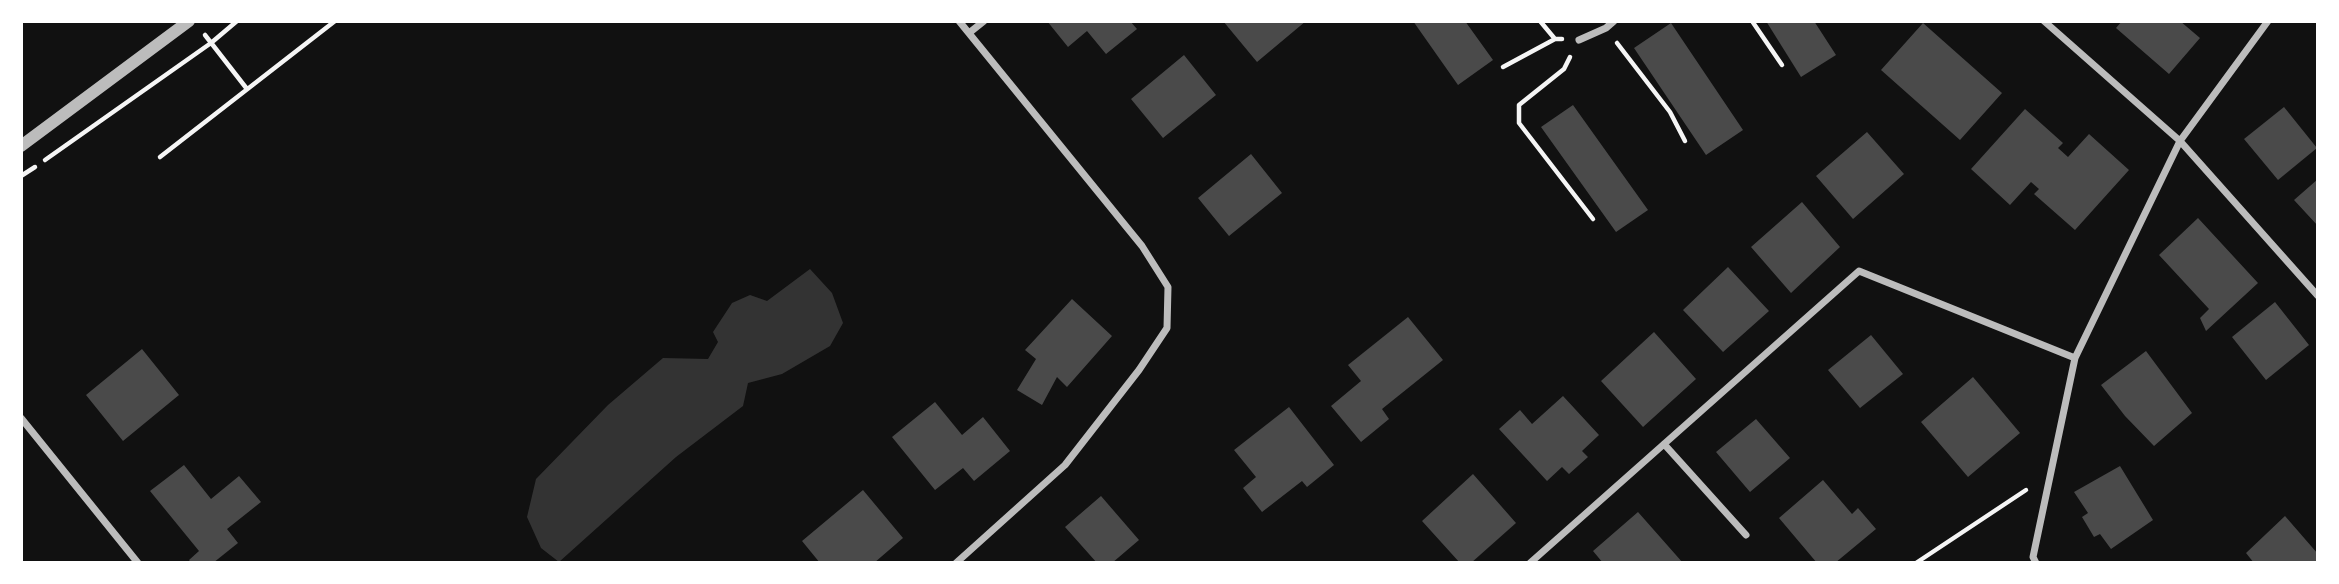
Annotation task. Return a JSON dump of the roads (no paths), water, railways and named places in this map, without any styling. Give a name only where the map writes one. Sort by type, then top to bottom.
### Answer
[{"type":"street","points":[[21,146],[189,21]]},
{"type":"street","points":[[956,563],[1065,465],[1139,370],[1167,328],[1168,287],[1142,246],[959,21]]},
{"type":"street","points":[[970,33],[984,21]]},
{"type":"street","points":[[1579,40],[1606,28],[1614,21]]},
{"type":"street","points":[[2044,21],[2180,141],[2318,296]]},
{"type":"street","points":[[2036,563],[2033,557],[2048,476],[2075,358],[2180,141],[2268,21]]},
{"type":"street","points":[[1530,563],[1859,271],[2075,358]]},
{"type":"street","points":[[21,418],[138,563]]},
{"type":"street","points":[[1664,444],[1746,535]]}]
